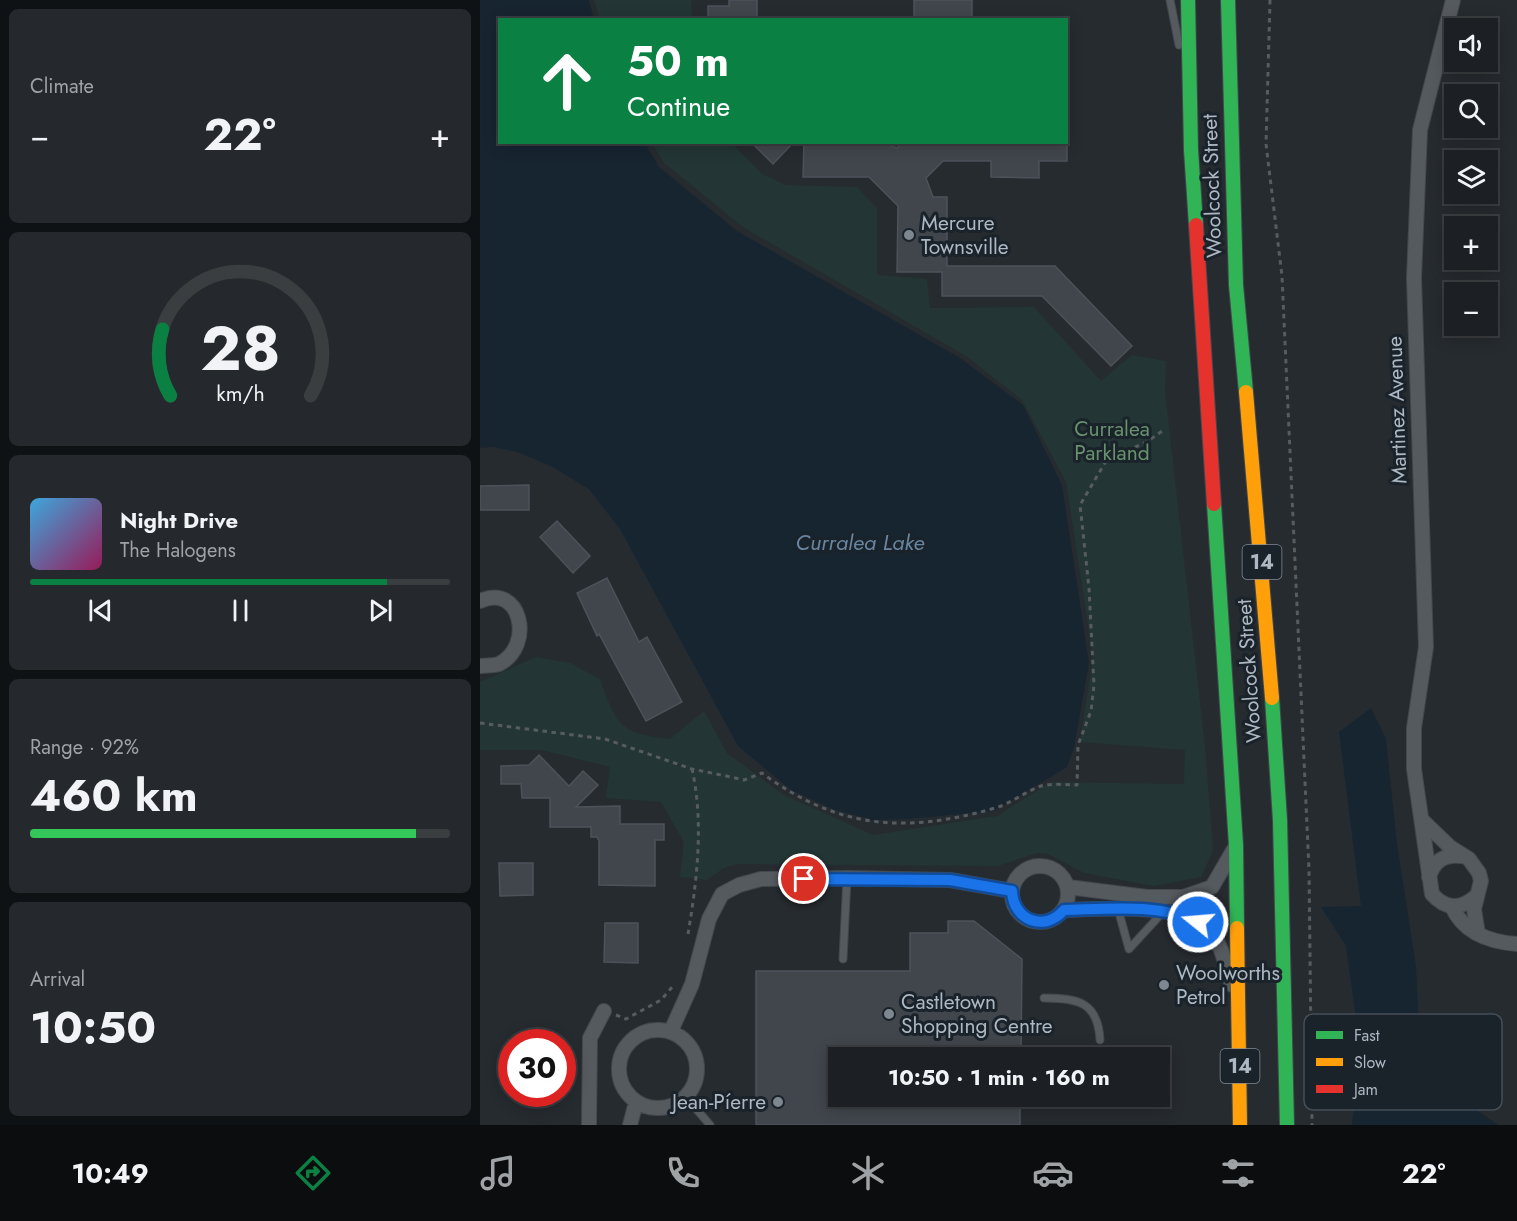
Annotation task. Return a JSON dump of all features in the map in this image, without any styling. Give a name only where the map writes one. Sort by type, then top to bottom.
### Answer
[{"type":"main road","name":"Woolcock Street","points":[[1188,0],[1191,150],[1236,845],[1240,1125]]},
{"type":"main road","name":"Woolcock Street","points":[[1228,0],[1236,285],[1268,618],[1279,808],[1287,1125]]},
{"type":"street","name":"Martinez Avenue","points":[[1453,0],[1420,130],[1416,203],[1414,278],[1426,647],[1414,728],[1414,769],[1432,894],[1444,905],[1452,907],[1458,920],[1478,934],[1491,941],[1517,944]]},
{"type":"street","points":[[480,601],[488,597],[506,599],[516,610],[521,629],[514,651],[498,664],[480,666]]},
{"type":"street","points":[[1422,820],[1461,856]]},
{"type":"street","points":[[1068,887],[1147,897],[1183,897],[1212,887],[1236,845]]},
{"type":"street","points":[[1429,878],[1437,862],[1452,855],[1469,859],[1479,873],[1479,889],[1475,897],[1474,909],[1478,934]]},
{"type":"street","points":[[1039,865],[1057,871],[1068,887],[1069,895],[1064,910],[1053,920],[1045,922],[1028,920],[1015,908],[1012,891],[1021,873],[1039,865]]},
{"type":"street","points":[[671,1031],[692,984],[709,919],[722,894],[739,885],[762,879],[950,880],[1012,891]]},
{"type":"street","points":[[1452,907],[1461,906],[1475,897]]},
{"type":"street","points":[[1064,910],[1118,909],[1163,912],[1187,917],[1209,930],[1218,946],[1240,1007]]},
{"type":"street","points":[[589,1125],[590,1038],[604,1011]]},
{"type":"street","points":[[656,1029],[671,1031],[690,1046],[696,1058],[697,1076],[686,1097],[675,1105],[659,1109],[636,1102],[621,1084],[618,1070],[621,1054],[628,1042],[643,1032],[656,1029]]},
{"type":"street","points":[[630,1125],[636,1102]]},
{"type":"lane","points":[[1170,0],[1189,91]]},
{"type":"lane","points":[[843,959],[846,878]]},
{"type":"lane","points":[[1118,909],[1129,949],[1163,912]]},
{"type":"lane","points":[[1044,998],[1066,998],[1090,1008],[1096,1015],[1100,1040]]},
{"type":"lane","points":[[686,1097],[710,1125]]},
{"type":"path","points":[[1270,0],[1266,144],[1283,300],[1309,870],[1311,1014]]},
{"type":"path","points":[[480,723],[570,734],[625,745],[692,769],[744,780],[762,773],[791,793],[821,809],[859,820],[889,824],[970,814],[1008,804],[1041,786],[1077,785],[1078,745],[1091,711],[1094,685],[1089,588],[1080,505],[1106,460],[1148,441],[1166,429]]},
{"type":"path","points":[[686,942],[693,901],[699,798],[692,769]]},
{"type":"path","points":[[604,1011],[626,1019],[661,1000],[678,981]]},
{"type":"path","points":[[1312,1110],[1312,1125]]},
{"type":"green space","points":[[594,0],[691,0],[692,18],[600,18]]},
{"type":"green space","name":"Curralea Parkland","points":[[653,144],[733,144],[762,174],[786,185],[857,187],[877,208],[877,275],[927,279],[930,308],[1034,307],[1101,381],[1132,355],[1166,361],[1165,391],[1205,746],[1213,851],[1201,877],[1154,886],[1084,873],[1048,854],[1037,853],[998,866],[737,864],[724,868],[707,880],[680,877],[684,842],[661,802],[606,798],[610,767],[542,750],[480,750],[480,682],[536,657],[570,663],[600,679],[616,716],[630,730],[640,734],[670,739],[704,711],[727,753],[784,795],[873,835],[997,816],[1051,782],[1184,784],[1185,750],[1080,742],[1093,657],[1066,482],[1022,400],[966,356],[743,227],[663,162]]},
{"type":"water","name":"Curralea Lake","points":[[480,0],[589,0],[594,18],[498,18],[498,144],[646,144],[659,167],[737,231],[960,358],[1023,405],[1062,485],[1089,663],[1074,748],[1067,767],[994,811],[908,819],[873,820],[835,810],[791,790],[738,746],[620,529],[589,489],[551,466],[517,452],[493,447],[480,448]]},
{"type":"water","points":[[1371,708],[1386,739],[1397,844],[1416,966],[1418,1014],[1355,1014],[1346,946],[1321,907],[1361,906],[1339,732]]},
{"type":"water","points":[[1354,1110],[1477,1110],[1498,1125],[1352,1125]]},
{"type":"building","points":[[729,0],[757,0],[757,18],[708,18],[708,6],[729,6]]},
{"type":"building","points":[[914,0],[972,0],[972,18],[914,18]]},
{"type":"building","points":[[753,144],[792,144],[773,164]]},
{"type":"building","name":"Mercure Townsville","points":[[804,144],[885,144],[897,148],[901,144],[1067,144],[1067,161],[1039,161],[1039,178],[991,177],[991,161],[943,161],[926,178],[933,197],[947,197],[947,266],[1055,266],[1132,346],[1111,366],[1042,296],[942,296],[942,272],[897,272],[898,206],[869,177],[803,177]]},
{"type":"building","points":[[529,485],[529,510],[480,510],[480,486]]},
{"type":"building","points":[[557,521],[590,556],[573,573],[540,537]]},
{"type":"building","points":[[607,578],[639,642],[647,637],[682,702],[646,721],[599,634],[597,636],[577,593]]},
{"type":"building","points":[[539,755],[569,786],[583,771],[598,785],[576,807],[620,806],[620,824],[664,824],[664,840],[655,840],[655,886],[599,885],[599,841],[597,837],[591,837],[591,827],[550,827],[550,798],[522,798],[521,784],[501,784],[501,766],[529,765]]},
{"type":"building","points":[[499,863],[533,863],[533,895],[500,896]]},
{"type":"building","name":"Castletown Shopping Centre","points":[[948,921],[974,921],[1022,959],[1021,1047],[828,1047],[828,1107],[1020,1107],[1020,1125],[756,1125],[756,971],[910,971],[910,933],[948,933]]},
{"type":"building","points":[[605,923],[638,923],[638,963],[604,962]]},
{"type":"traffic: fast","points":[[1188,0],[1191,150],[1196,225]]},
{"type":"traffic: fast","points":[[1228,0],[1236,285],[1246,392]]},
{"type":"traffic: fast","points":[[1214,504],[1236,845],[1237,928]]},
{"type":"traffic: fast","points":[[1272,698],[1280,820],[1287,1125]]},
{"type":"traffic: slow","points":[[1246,392],[1272,698]]},
{"type":"traffic: slow","points":[[1237,928],[1240,1125]]},
{"type":"traffic: jam","points":[[1196,225],[1214,504]]},
{"type":"place","name":"Mercure Townsville","points":[[909,235]]},
{"type":"place","name":"Woolworths Petrol","points":[[1164,985]]},
{"type":"place","name":"Castletown Shopping Centre","points":[[889,1014]]},
{"type":"place","name":"Jean-Píerre","points":[[778,1102]]},
{"type":"route","points":[[804,879],[950,880],[1012,891],[1015,908],[1028,920],[1036,922],[1053,920],[1064,910],[1118,909],[1163,912],[1198,922]]}]
